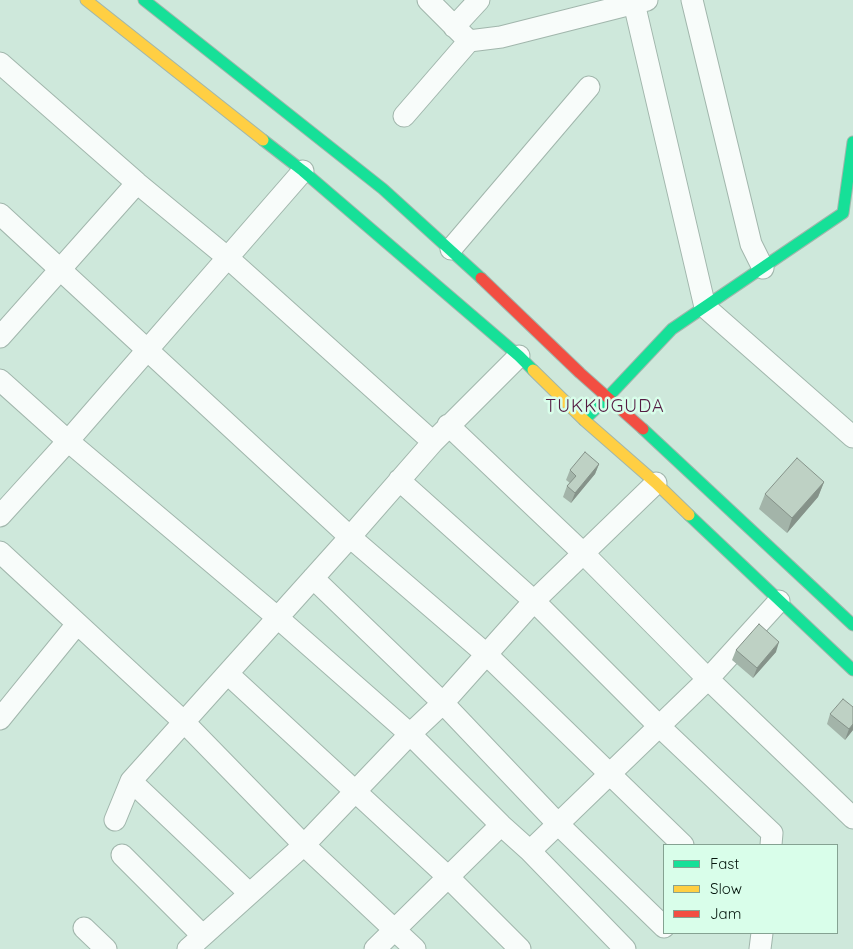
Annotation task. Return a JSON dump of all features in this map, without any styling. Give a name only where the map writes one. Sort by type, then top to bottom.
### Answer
[{"type":"main road","points":[[86,0],[303,171],[519,356],[584,420],[656,483],[853,670]]},
{"type":"main road","points":[[150,2],[383,189],[451,249],[580,373],[853,625]]},
{"type":"main road","points":[[584,420],[672,329],[848,213],[853,142]]},
{"type":"street","points":[[428,0],[461,34],[501,37],[640,1],[705,307],[853,437]]},
{"type":"street","points":[[404,116],[461,34],[479,0]]},
{"type":"street","points":[[692,0],[751,244],[762,268]]},
{"type":"street","points":[[0,63],[137,183],[228,258],[433,442]]},
{"type":"street","points":[[451,249],[589,87]]},
{"type":"street","points":[[0,516],[68,441],[303,171]]},
{"type":"street","points":[[0,337],[137,183]]},
{"type":"street","points":[[0,214],[350,537],[486,654],[682,844]]},
{"type":"street","points":[[115,820],[131,781],[448,425],[519,356]]},
{"type":"street","points":[[0,380],[68,441],[278,618],[410,734],[530,851],[625,949]]},
{"type":"street","points":[[448,425],[583,553],[708,679],[853,818]]},
{"type":"street","points":[[400,480],[534,601],[659,726],[772,834],[771,844]]},
{"type":"street","points":[[122,855],[195,942],[304,845],[410,734],[443,703],[534,601],[656,483]]},
{"type":"street","points":[[0,552],[184,722],[304,845],[415,949]]},
{"type":"street","points":[[313,578],[443,703],[558,824],[663,925]]},
{"type":"street","points":[[530,851],[708,679],[779,601]]},
{"type":"street","points":[[0,719],[77,624]]},
{"type":"street","points":[[228,674],[447,876],[520,949]]},
{"type":"street","points":[[131,781],[249,893]]},
{"type":"street","points":[[375,949],[501,824]]},
{"type":"street","points":[[84,928],[106,949]]},
{"type":"street","points":[[760,949],[762,934]]},
{"type":"building","points":[[585,452],[599,464],[575,493],[567,486],[576,476],[570,470]]},
{"type":"building","points":[[797,458],[824,482],[792,518],[765,494]]},
{"type":"building","points":[[759,624],[779,642],[757,668],[736,650]]},
{"type":"building","points":[[843,699],[853,707],[853,724],[849,729],[830,714]]},
{"type":"traffic: fast","points":[[144,0],[383,189],[481,278]]},
{"type":"traffic: fast","points":[[263,140],[303,171],[533,370]]},
{"type":"traffic: fast","points":[[584,420],[672,329],[843,213],[853,142]]},
{"type":"traffic: fast","points":[[643,429],[853,625]]},
{"type":"traffic: fast","points":[[689,515],[853,670]]},
{"type":"traffic: slow","points":[[86,0],[263,140]]},
{"type":"traffic: slow","points":[[533,370],[584,420],[656,483],[689,515]]},
{"type":"traffic: jam","points":[[481,278],[580,373],[643,429]]},
{"type":"district","name":"TUKKUGUDA","points":[[605,407]]}]
